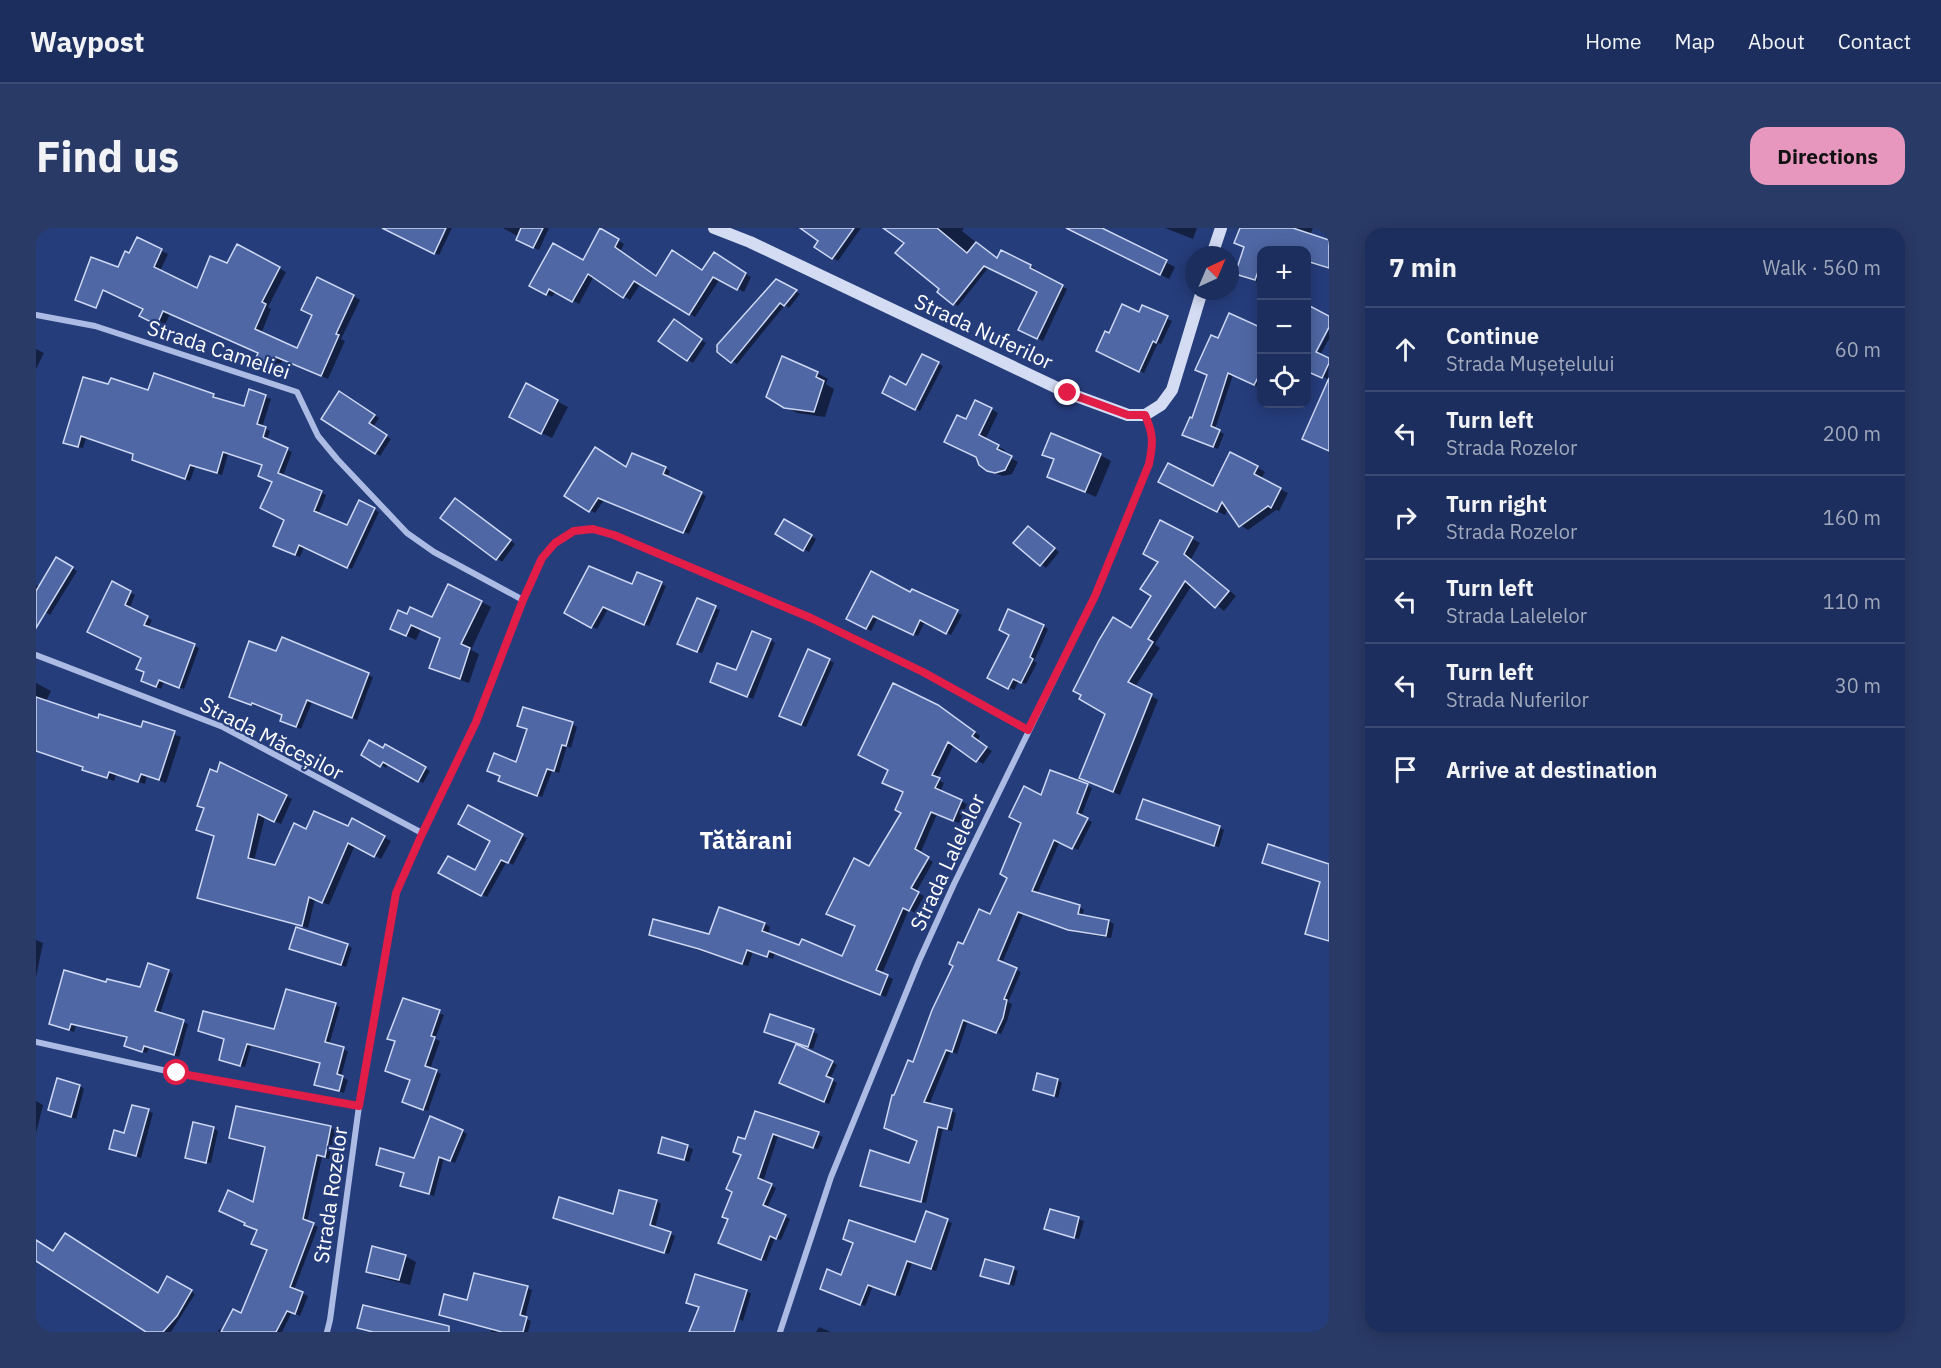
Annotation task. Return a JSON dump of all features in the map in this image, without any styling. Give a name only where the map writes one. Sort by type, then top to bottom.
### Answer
[{"type":"main road","name":"Strada Nuferilor","points":[[714,228],[771,252],[1068,393],[1128,415],[1145,415]]},
{"type":"main road","points":[[1215,246],[1221,228]]},
{"type":"main road","points":[[1145,415],[1161,405],[1172,390],[1199,300]]},
{"type":"street","name":"Strada Cameliei","points":[[36,315],[95,326],[297,392],[318,436],[407,533],[434,552],[523,600]]},
{"type":"street","name":"Strada Lalelelor","points":[[780,1332],[831,1177],[882,1050],[954,884],[1095,596],[1149,464],[1153,446],[1152,430],[1145,415]]},
{"type":"street","name":"Strada Rozelor","points":[[327,1332],[359,1106],[396,893],[476,722],[523,600],[542,558],[555,543],[574,531],[593,529],[614,535],[811,618],[923,672],[1028,730]]},
{"type":"street","name":"Strada Măceșilor","points":[[36,655],[223,727],[422,834]]},
{"type":"street","points":[[36,1042],[177,1073],[359,1106]]},
{"type":"building","points":[[382,228],[446,228],[434,254]]},
{"type":"building","points":[[521,228],[543,228],[533,248],[516,240]]},
{"type":"building","points":[[600,228],[619,239],[615,247],[656,276],[672,250],[702,270],[714,252],[746,273],[737,290],[713,277],[689,315],[634,281],[623,298],[588,274],[572,302],[549,289],[546,295],[529,286],[553,243],[583,260]]},
{"type":"building","points":[[800,228],[854,228],[832,259],[814,247],[818,241]]},
{"type":"building","points":[[883,228],[937,228],[967,253],[976,242],[997,258],[1001,250],[1063,285],[1037,339],[1018,330],[1037,292],[984,266],[953,305],[937,292],[939,289],[895,253],[904,243]]},
{"type":"building","points":[[1066,228],[1102,228],[1167,260],[1160,275]]},
{"type":"building","points":[[1240,228],[1293,228],[1329,240],[1329,268],[1311,263],[1311,246],[1257,246],[1255,280],[1239,275],[1239,262],[1244,247],[1234,243]]},
{"type":"building","points":[[137,237],[162,249],[154,267],[197,288],[210,256],[227,263],[237,244],[280,267],[262,302],[266,304],[255,329],[297,348],[312,315],[301,310],[317,277],[354,295],[336,334],[339,335],[321,376],[276,357],[270,370],[254,362],[258,353],[163,311],[157,325],[139,316],[143,309],[103,290],[96,308],[75,300],[91,257],[118,267],[125,251],[129,253]]},
{"type":"building","points":[[776,279],[797,290],[784,306],[780,303],[731,363],[717,352],[717,345]]},
{"type":"building","points":[[1122,304],[1139,312],[1142,305],[1168,316],[1156,343],[1153,341],[1139,372],[1096,351],[1105,331],[1109,333]]},
{"type":"building","points":[[1311,307],[1329,316],[1329,327],[1316,352],[1329,358],[1322,378],[1311,373]]},
{"type":"building","points":[[1229,313],[1257,326],[1257,379],[1254,385],[1228,373],[1211,426],[1220,430],[1213,447],[1182,435],[1190,417],[1192,418],[1207,375],[1195,370],[1211,335],[1218,338]]},
{"type":"building","points":[[674,319],[702,339],[687,361],[658,341]]},
{"type":"building","points":[[922,354],[939,362],[915,410],[882,393],[890,376],[906,385]]},
{"type":"building","points":[[782,356],[818,372],[816,377],[824,381],[814,412],[784,408],[766,397]]},
{"type":"building","points":[[154,373],[214,394],[213,397],[244,406],[249,389],[266,395],[257,424],[266,427],[263,437],[288,448],[278,473],[322,491],[314,511],[347,525],[359,500],[375,508],[347,568],[299,545],[295,555],[273,546],[284,520],[260,508],[272,482],[258,476],[262,465],[223,452],[217,473],[190,465],[185,479],[132,460],[133,454],[81,436],[78,447],[63,443],[83,377],[108,384],[111,378],[148,390]]},
{"type":"building","points":[[1329,378],[1329,451],[1302,439]]},
{"type":"building","points":[[526,383],[558,400],[541,434],[509,417]]},
{"type":"building","points":[[339,391],[375,415],[369,423],[387,435],[375,454],[321,419]]},
{"type":"building","points":[[975,400],[992,408],[979,435],[999,445],[997,449],[1012,456],[1005,470],[995,473],[987,471],[979,465],[976,457],[944,442],[957,415],[966,419]]},
{"type":"building","points":[[1051,433],[1101,454],[1085,492],[1047,477],[1054,459],[1042,455]]},
{"type":"building","points":[[595,447],[626,467],[632,453],[666,467],[663,474],[702,492],[683,533],[598,498],[589,512],[564,496]]},
{"type":"building","points":[[1230,452],[1258,466],[1254,474],[1281,488],[1271,508],[1268,506],[1239,527],[1222,502],[1217,512],[1158,482],[1168,463],[1213,486]]},
{"type":"building","points":[[455,498],[511,540],[496,560],[440,518]]},
{"type":"building","points":[[784,519],[812,535],[803,551],[775,534]]},
{"type":"building","points":[[1160,520],[1193,537],[1184,554],[1229,591],[1215,608],[1185,581],[1148,639],[1153,642],[1128,682],[1152,694],[1113,792],[1079,778],[1105,714],[1079,699],[1081,695],[1073,691],[1113,617],[1131,628],[1151,596],[1140,589],[1158,562],[1143,554]]},
{"type":"building","points":[[1028,526],[1055,548],[1040,566],[1013,543]]},
{"type":"building","points":[[56,557],[73,567],[36,628],[36,591]]},
{"type":"building","points":[[589,566],[632,584],[637,572],[662,582],[644,625],[603,607],[591,628],[564,613]]},
{"type":"building","points":[[871,571],[910,592],[912,589],[958,610],[946,634],[920,620],[913,635],[873,616],[866,629],[846,619]]},
{"type":"building","points":[[112,581],[131,591],[125,605],[148,616],[144,625],[195,644],[179,688],[159,680],[156,687],[141,681],[144,672],[136,669],[141,658],[87,632]]},
{"type":"building","points":[[448,584],[482,601],[461,644],[470,648],[460,679],[429,668],[440,638],[411,625],[406,636],[390,629],[398,610],[407,614],[410,607],[432,617]]},
{"type":"building","points":[[697,598],[716,606],[697,652],[677,644]]},
{"type":"building","points":[[1008,609],[1044,625],[1030,657],[1033,659],[1021,683],[1013,679],[1008,689],[987,678],[1009,635],[999,630]]},
{"type":"building","points":[[752,631],[771,639],[747,697],[710,682],[717,663],[736,670]]},
{"type":"building","points":[[282,637],[369,673],[352,718],[307,700],[296,727],[280,721],[282,715],[229,697],[249,641],[276,651]]},
{"type":"building","points":[[808,649],[830,659],[801,725],[779,716]]},
{"type":"building","points":[[893,683],[938,705],[975,732],[972,736],[987,747],[976,762],[948,742],[932,775],[940,778],[935,788],[962,800],[953,821],[931,812],[915,849],[929,857],[911,888],[919,892],[909,911],[903,908],[876,970],[888,975],[880,995],[769,951],[767,957],[747,950],[742,964],[649,935],[653,919],[709,934],[719,907],[765,923],[762,931],[799,945],[802,939],[842,956],[855,926],[826,914],[854,858],[869,866],[901,813],[895,810],[903,792],[882,783],[888,770],[858,755]]},
{"type":"building","points":[[36,697],[98,718],[99,714],[141,727],[143,721],[175,731],[159,780],[141,774],[138,782],[109,772],[107,778],[36,751]]},
{"type":"building","points":[[523,707],[573,722],[566,746],[562,745],[554,771],[547,769],[537,796],[498,781],[500,776],[487,771],[494,753],[516,762],[527,729],[517,726]]},
{"type":"building","points":[[369,740],[383,748],[385,744],[426,767],[418,782],[383,762],[380,767],[361,755]]},
{"type":"building","points":[[220,762],[287,795],[274,822],[258,814],[248,858],[275,865],[294,823],[306,829],[314,811],[348,826],[352,818],[385,836],[374,857],[348,843],[322,903],[309,897],[302,926],[197,898],[214,836],[196,830],[204,808],[197,806],[210,769],[217,772]]},
{"type":"building","points":[[1050,770],[1088,784],[1077,813],[1088,818],[1072,849],[1054,840],[1032,891],[1080,905],[1078,914],[1109,920],[1106,936],[1068,930],[1018,912],[998,960],[1017,968],[1004,999],[1007,1000],[1003,1018],[996,1033],[963,1020],[952,1052],[946,1050],[924,1102],[952,1109],[947,1129],[938,1127],[921,1202],[860,1186],[870,1150],[909,1163],[917,1141],[884,1128],[892,1095],[894,1095],[908,1060],[913,1062],[932,1010],[953,966],[949,964],[958,942],[963,944],[979,909],[990,914],[1007,878],[1000,874],[1021,823],[1009,817],[1024,786],[1041,795]]},
{"type":"building","points":[[1143,799],[1220,826],[1214,846],[1136,819]]},
{"type":"building","points":[[468,805],[523,834],[508,863],[501,860],[481,896],[438,873],[448,856],[475,870],[490,841],[458,824]]},
{"type":"building","points":[[1268,844],[1329,864],[1329,941],[1305,934],[1320,882],[1262,863]]},
{"type":"building","points":[[296,927],[348,944],[341,965],[289,949]]},
{"type":"building","points":[[148,963],[169,970],[155,1011],[184,1020],[174,1055],[144,1046],[142,1052],[124,1046],[127,1037],[71,1024],[69,1030],[49,1024],[64,970],[106,982],[107,979],[140,987]]},
{"type":"building","points":[[286,989],[336,1003],[325,1042],[344,1047],[337,1074],[343,1076],[339,1091],[314,1085],[320,1063],[247,1044],[240,1066],[219,1060],[224,1039],[198,1031],[203,1011],[274,1029]]},
{"type":"building","points":[[403,998],[440,1010],[431,1036],[435,1037],[425,1066],[437,1070],[423,1110],[402,1102],[410,1080],[385,1071],[395,1041],[387,1039]]},
{"type":"building","points":[[770,1014],[814,1029],[808,1047],[764,1032]]},
{"type":"building","points":[[796,1044],[833,1061],[826,1076],[833,1079],[824,1102],[779,1083]]},
{"type":"building","points":[[1037,1073],[1058,1079],[1054,1096],[1033,1090]]},
{"type":"building","points":[[57,1078],[80,1085],[71,1117],[48,1110]]},
{"type":"building","points":[[132,1105],[149,1109],[136,1156],[109,1149],[114,1130],[124,1133]]},
{"type":"building","points":[[236,1106],[331,1126],[325,1157],[317,1155],[303,1219],[314,1223],[290,1287],[303,1292],[295,1314],[287,1311],[276,1332],[221,1332],[233,1309],[241,1313],[267,1250],[251,1244],[257,1230],[219,1211],[228,1190],[253,1202],[265,1147],[229,1138]]},
{"type":"building","points":[[755,1111],[819,1132],[813,1148],[773,1134],[758,1178],[772,1184],[763,1205],[786,1215],[776,1239],[770,1236],[761,1260],[718,1243],[728,1219],[722,1217],[732,1192],[726,1189],[741,1155],[733,1152],[738,1137],[745,1139]]},
{"type":"building","points":[[430,1116],[463,1130],[450,1161],[439,1157],[429,1194],[400,1186],[404,1173],[376,1165],[380,1148],[414,1158]]},
{"type":"building","points":[[193,1122],[214,1127],[206,1163],[185,1158]]},
{"type":"building","points":[[662,1137],[688,1145],[684,1160],[658,1153]]},
{"type":"building","points":[[619,1190],[657,1200],[650,1225],[671,1232],[664,1253],[553,1218],[559,1197],[613,1214]]},
{"type":"building","points":[[1050,1209],[1079,1217],[1074,1238],[1044,1229]]},
{"type":"building","points":[[926,1211],[948,1219],[931,1269],[907,1261],[895,1295],[868,1285],[860,1305],[820,1289],[827,1269],[841,1275],[853,1243],[843,1239],[849,1220],[915,1242]]},
{"type":"building","points":[[65,1233],[158,1293],[167,1276],[192,1290],[177,1316],[163,1332],[146,1332],[36,1261],[36,1240],[53,1251]]},
{"type":"building","points":[[372,1246],[406,1255],[399,1280],[366,1272]]},
{"type":"building","points":[[985,1259],[1014,1267],[1009,1284],[980,1276]]},
{"type":"building","points":[[474,1273],[528,1286],[520,1315],[527,1317],[523,1332],[502,1332],[439,1315],[444,1294],[467,1300]]},
{"type":"building","points":[[695,1274],[747,1290],[734,1332],[689,1332],[699,1307],[686,1303]]},
{"type":"building","points":[[363,1305],[449,1326],[449,1332],[373,1332],[357,1328]]},
{"type":"district","name":"Tătărani","points":[[746,840]]},
{"type":"route","points":[[177,1073],[359,1106],[396,893],[476,722],[523,600],[542,558],[555,543],[574,531],[593,529],[614,535],[811,618],[923,672],[1028,730],[1095,596],[1149,464],[1153,446],[1152,430],[1145,415],[1128,415],[1068,393]]}]
